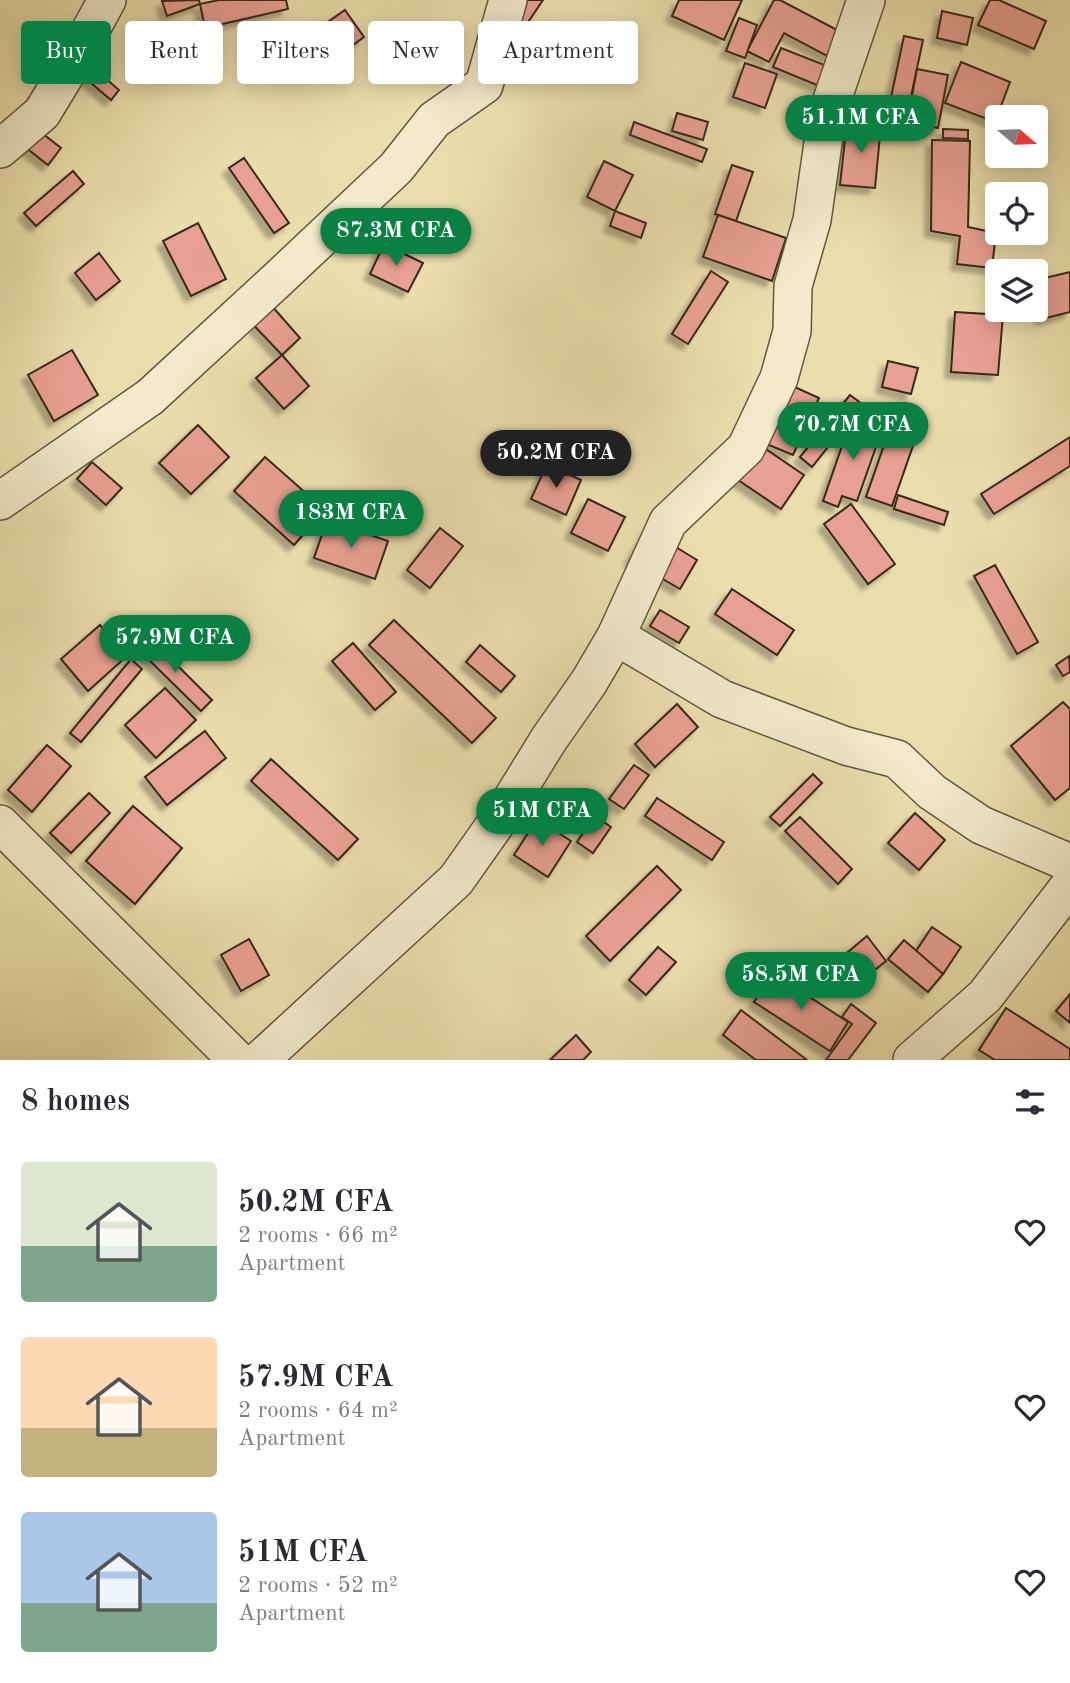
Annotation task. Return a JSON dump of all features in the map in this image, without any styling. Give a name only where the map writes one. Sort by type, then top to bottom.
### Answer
[{"type":"street","points":[[0,149],[42,113],[107,0]]},
{"type":"street","points":[[0,501],[150,397],[396,168],[435,121],[484,85],[508,0]]},
{"type":"street","points":[[260,1060],[456,880],[589,682],[616,636],[668,522],[746,448],[779,378],[792,331],[793,286],[812,220],[827,115],[866,0]]},
{"type":"street","points":[[616,636],[722,699],[846,746],[897,759],[932,792],[981,825],[1070,863]]},
{"type":"street","points":[[0,824],[237,1060]]},
{"type":"street","points":[[912,1060],[985,996],[1070,886]]},
{"type":"building","points":[[199,0],[200,4],[167,16],[162,1]]},
{"type":"building","points":[[219,0],[286,0],[288,9],[223,24],[223,21],[204,21],[200,4]]},
{"type":"building","points":[[518,0],[543,0],[529,21],[505,19]]},
{"type":"building","points":[[679,0],[742,0],[724,40],[672,16]]},
{"type":"building","points":[[774,0],[780,0],[841,32],[829,57],[784,33],[769,62],[747,51]]},
{"type":"building","points":[[990,0],[999,0],[1046,21],[1034,49],[978,25]]},
{"type":"building","points":[[345,10],[353,21],[329,21]]},
{"type":"building","points":[[942,11],[973,18],[967,45],[937,38]]},
{"type":"building","points":[[739,18],[757,25],[745,58],[726,51]]},
{"type":"building","points":[[354,23],[364,37],[354,44]]},
{"type":"building","points":[[904,36],[923,40],[905,125],[886,121]]},
{"type":"building","points":[[781,48],[832,68],[824,88],[773,67]]},
{"type":"building","points":[[961,62],[1010,82],[1001,105],[985,105],[985,118],[945,103]]},
{"type":"building","points":[[745,63],[777,74],[765,108],[733,97]]},
{"type":"building","points":[[917,69],[948,75],[938,128],[907,122]]},
{"type":"building","points":[[111,83],[119,90],[111,100],[92,84]]},
{"type":"building","points":[[677,113],[708,122],[703,140],[672,131]]},
{"type":"building","points":[[847,121],[881,125],[875,188],[840,185]]},
{"type":"building","points":[[634,122],[707,149],[702,162],[630,135]]},
{"type":"building","points":[[33,126],[61,148],[48,165],[20,143]]},
{"type":"building","points":[[943,129],[968,130],[968,139],[943,138]]},
{"type":"building","points":[[932,140],[970,141],[968,227],[985,231],[985,245],[995,245],[993,259],[985,259],[985,267],[957,264],[960,236],[931,231]]},
{"type":"building","points":[[244,158],[289,223],[274,233],[229,168]]},
{"type":"building","points":[[604,161],[633,175],[615,211],[587,197]]},
{"type":"building","points":[[732,165],[753,172],[736,221],[715,214]]},
{"type":"building","points":[[73,171],[84,184],[36,226],[24,213]]},
{"type":"building","points":[[615,211],[646,223],[641,238],[610,226]]},
{"type":"building","points":[[718,215],[786,238],[772,281],[703,257]]},
{"type":"building","points":[[198,223],[226,279],[191,296],[163,241]]},
{"type":"building","points":[[384,244],[423,263],[408,292],[370,274]]},
{"type":"building","points":[[99,253],[120,281],[96,300],[75,273]]},
{"type":"building","points":[[711,271],[728,282],[688,344],[672,334]]},
{"type":"building","points":[[1070,272],[1070,312],[1048,318],[1048,277]]},
{"type":"building","points":[[264,297],[300,338],[282,355],[244,315]]},
{"type":"building","points":[[955,312],[985,314],[985,322],[1002,322],[998,375],[951,372]]},
{"type":"building","points":[[72,350],[98,395],[54,421],[28,375]]},
{"type":"building","points":[[282,355],[309,386],[284,409],[256,378]]},
{"type":"building","points":[[888,361],[918,368],[911,394],[882,387]]},
{"type":"building","points":[[766,374],[819,398],[793,455],[757,440]]},
{"type":"building","points":[[850,395],[862,404],[812,467],[800,457]]},
{"type":"building","points":[[852,417],[883,427],[857,501],[842,496],[838,507],[823,501]]},
{"type":"building","points":[[198,425],[229,457],[191,494],[159,463]]},
{"type":"building","points":[[889,431],[915,440],[892,506],[866,497]]},
{"type":"building","points":[[1070,437],[1070,466],[994,514],[981,494]]},
{"type":"building","points":[[760,445],[804,475],[781,509],[738,480]]},
{"type":"building","points":[[265,457],[325,510],[294,545],[234,491]]},
{"type":"building","points":[[92,462],[122,488],[106,505],[77,479]]},
{"type":"building","points":[[547,464],[581,480],[566,515],[531,499]]},
{"type":"building","points":[[898,495],[948,512],[944,525],[894,509]]},
{"type":"building","points":[[588,499],[625,517],[608,551],[571,533]]},
{"type":"building","points":[[851,504],[895,564],[868,584],[824,524]]},
{"type":"building","points":[[327,520],[388,541],[375,579],[314,558]]},
{"type":"building","points":[[440,528],[463,546],[430,588],[407,570]]},
{"type":"building","points":[[648,530],[697,560],[680,589],[630,560]]},
{"type":"building","points":[[995,565],[1038,642],[1017,654],[974,576]]},
{"type":"building","points":[[732,589],[794,630],[777,655],[715,614]]},
{"type":"building","points":[[660,610],[689,627],[679,643],[650,626]]},
{"type":"building","points":[[394,620],[496,718],[472,743],[369,645]]},
{"type":"building","points":[[100,625],[127,656],[88,691],[61,659]]},
{"type":"building","points":[[150,638],[212,700],[201,711],[139,650]]},
{"type":"building","points":[[353,643],[396,692],[375,710],[332,661]]},
{"type":"building","points":[[480,645],[515,676],[501,692],[466,662]]},
{"type":"building","points":[[1069,656],[1070,672],[1063,676],[1056,665]]},
{"type":"building","points":[[131,659],[142,669],[81,742],[70,733]]},
{"type":"building","points":[[165,688],[196,720],[156,758],[125,725]]},
{"type":"building","points":[[1063,702],[1070,709],[1070,788],[1055,800],[1011,746]]},
{"type":"building","points":[[677,704],[698,727],[655,767],[635,744]]},
{"type":"building","points":[[205,731],[226,758],[167,805],[145,777]]},
{"type":"building","points":[[47,745],[71,766],[32,812],[8,790]]},
{"type":"building","points":[[271,759],[358,839],[338,860],[251,781]]},
{"type":"building","points":[[634,765],[649,775],[624,809],[609,799]]},
{"type":"building","points":[[813,774],[822,783],[780,826],[770,817]]},
{"type":"building","points":[[89,793],[110,813],[71,853],[50,833]]},
{"type":"building","points":[[657,798],[724,842],[712,860],[645,816]]},
{"type":"building","points":[[133,806],[182,848],[135,904],[86,861]]},
{"type":"building","points":[[915,813],[945,840],[919,870],[888,843]]},
{"type":"building","points":[[595,816],[611,827],[593,853],[577,842]]},
{"type":"building","points":[[800,817],[852,869],[838,884],[785,831]]},
{"type":"building","points":[[537,819],[571,841],[548,877],[514,855]]},
{"type":"building","points":[[657,866],[681,890],[610,961],[586,936]]},
{"type":"building","points":[[932,927],[961,947],[943,974],[914,954]]},
{"type":"building","points":[[867,936],[886,961],[866,977],[848,952]]},
{"type":"building","points":[[249,939],[269,975],[241,991],[221,955]]},
{"type":"building","points":[[904,940],[943,974],[928,992],[888,959]]},
{"type":"building","points":[[658,947],[676,962],[646,995],[629,980]]},
{"type":"building","points":[[773,973],[848,1022],[830,1051],[754,1002]]},
{"type":"building","points":[[1070,994],[1070,1023],[1056,1011]]},
{"type":"building","points":[[851,1004],[876,1023],[848,1060],[826,1060],[852,1024],[842,1017]]},
{"type":"building","points":[[1006,1008],[1070,1049],[1070,1060],[995,1060],[979,1050]]},
{"type":"building","points":[[741,1010],[807,1060],[756,1060],[723,1035]]},
{"type":"building","points":[[576,1035],[591,1052],[583,1060],[550,1060]]}]
